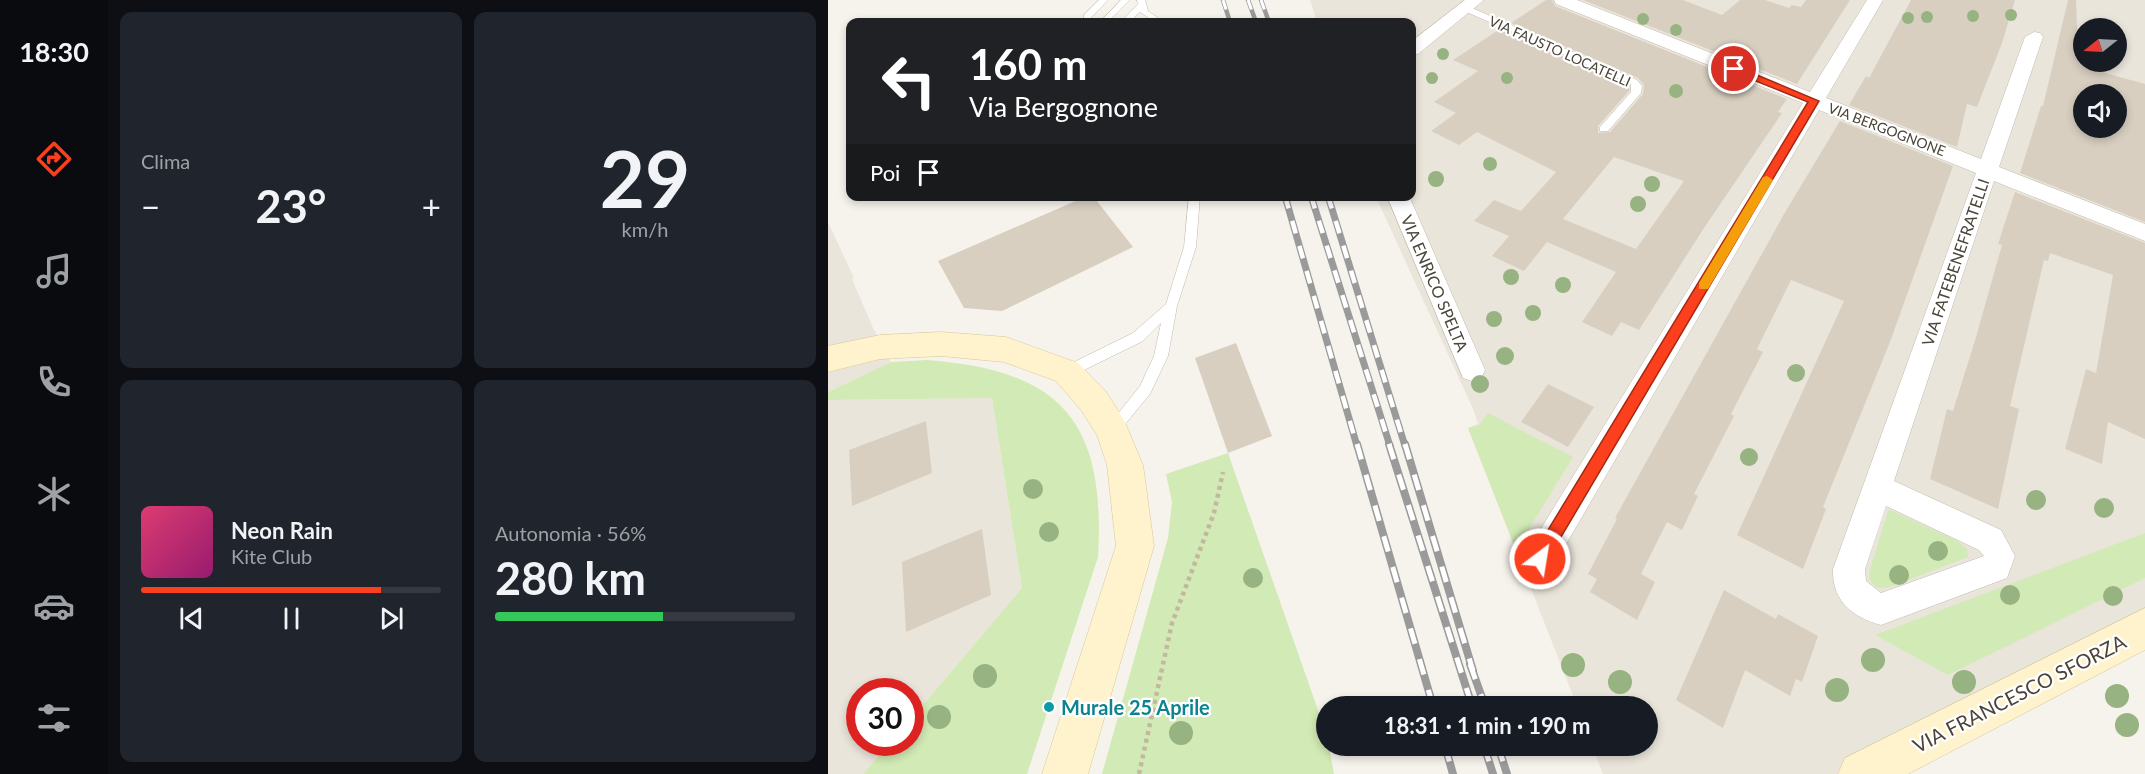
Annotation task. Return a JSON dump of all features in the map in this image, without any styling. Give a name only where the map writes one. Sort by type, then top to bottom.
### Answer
[{"type":"street","name":"VIA BERGOGNONE","points":[[1562,0],[2145,233]]},
{"type":"street","points":[[1540,559],[1875,0]]},
{"type":"street","points":[[1416,47],[1470,4]]},
{"type":"street","name":"VIA FATEBENEFRATELLI","points":[[1877,488],[1990,540],[1999,552],[1998,564],[1996,567],[1881,609],[1869,606],[1851,590],[1848,579],[1849,569],[1877,488],[2034,37]]},
{"type":"street","name":"VIA ENRICO SPELTA","points":[[1400,201],[1472,370]]},
{"type":"street","points":[[828,359],[880,347],[941,344],[1006,350],[1067,372],[1093,400],[1112,430],[1125,465],[1135,546],[1065,774]]},
{"type":"street","name":"VIA FRANCESCO SFORZA","points":[[1861,774],[2145,628]]},
{"type":"lane","points":[[1085,0],[1087,18]]},
{"type":"lane","points":[[1089,18],[1104,0]]},
{"type":"lane","points":[[1108,18],[1126,0]]},
{"type":"lane","name":"VIA FAUSTO LOCATELLI","points":[[1470,4],[1634,82],[1638,86],[1636,93],[1604,129]]},
{"type":"lane","points":[[1129,18],[1142,6],[1156,18]]},
{"type":"lane","points":[[1112,430],[1144,390],[1161,356],[1171,306],[1190,247],[1195,201]]},
{"type":"lane","points":[[1067,372],[1138,338],[1171,306]]},
{"type":"path","points":[[1139,774],[1172,623],[1214,513],[1223,472]]},
{"type":"shaded area","points":[[1310,0],[2145,0],[2145,618],[1838,774],[1603,774],[1596,756],[1658,756],[1658,696],[1573,696],[1468,428],[1478,424],[1378,201],[1416,201],[1416,18],[1316,18]]},
{"type":"shaded area","points":[[828,222],[854,278],[852,279],[873,328],[891,362],[828,392]]},
{"type":"shaded area","points":[[992,398],[1022,588],[924,704],[924,678],[846,678],[846,756],[879,756],[863,774],[828,774],[828,400]]},
{"type":"green space","points":[[927,360],[973,366],[1011,376],[1042,391],[1066,411],[1083,438],[1094,470],[1098,510],[1098,557],[1027,774],[863,774],[879,756],[924,756],[924,704],[1022,588],[992,398],[828,400],[828,392],[891,362]]},
{"type":"green space","points":[[1488,413],[1573,457],[1516,550],[1468,428],[1479,425]]},
{"type":"green space","points":[[1228,453],[1316,704],[1316,756],[1331,756],[1334,774],[1102,774],[1168,538],[1172,502],[1166,474]]},
{"type":"green space","points":[[1890,510],[1956,540],[1967,549],[1968,557],[1887,588],[1877,588],[1869,579],[1870,570]]},
{"type":"green space","points":[[2145,533],[2145,578],[1948,675],[1875,635]]},
{"type":"building","points":[[1546,0],[1552,0],[1555,6],[1787,99],[1778,112],[1782,113],[1704,228],[1639,330],[1621,322],[1612,336],[1582,322],[1616,272],[1547,242],[1524,271],[1492,256],[1509,236],[1474,221],[1494,200],[1521,211],[1556,172],[1477,132],[1459,145],[1431,131],[1456,113],[1434,102],[1478,71],[1453,60],[1500,29],[1629,85],[1629,91],[1598,126],[1598,133],[1610,132],[1643,94],[1644,85],[1638,78],[1511,23]],"holes":[[[1614,157],[1684,181],[1636,249],[1563,219]]]},
{"type":"building","points":[[1583,0],[1683,0],[1722,15],[1740,0],[1765,0],[1789,8],[1792,5],[1801,7],[1806,0],[1850,0],[1797,84]]},
{"type":"building","points":[[1911,0],[2015,0],[2002,43],[1977,107],[1967,104],[1957,147],[1849,105],[1866,76],[1869,78]]},
{"type":"building","points":[[2068,0],[2076,0],[2077,18],[2073,18],[2073,72],[2102,72],[2145,84],[2145,222],[2020,173],[2041,106],[2043,106]]},
{"type":"building","points":[[1840,121],[1953,166],[1890,342],[1823,507],[1826,509],[1803,569],[1737,535],[1844,301],[1791,280],[1757,349],[1763,352],[1731,414],[1734,416],[1694,494],[1698,496],[1682,530],[1667,522],[1641,574],[1655,582],[1637,620],[1590,592],[1597,579],[1588,574],[1617,519],[1615,518],[1784,214]]},
{"type":"building","points":[[2015,192],[2145,243],[2145,439],[2108,422],[2102,464],[2065,449],[2086,369],[2096,373],[2113,275],[2050,253],[2048,261],[2044,260],[2010,406],[2019,409],[1998,509],[1930,479],[1947,409],[1953,411],[1976,337],[2002,245],[1998,244]]},
{"type":"building","points":[[1076,201],[1097,201],[1133,247],[1002,311],[964,308],[938,261]]},
{"type":"building","points":[[1236,343],[1272,436],[1228,453],[1195,358]]},
{"type":"building","points":[[1548,384],[1594,407],[1568,447],[1521,422]]},
{"type":"building","points":[[926,421],[932,473],[852,506],[849,450]]},
{"type":"building","points":[[982,529],[991,595],[906,632],[902,562]]},
{"type":"building","points":[[1724,590],[1776,619],[1778,614],[1818,636],[1802,682],[1796,679],[1790,696],[1745,670],[1723,728],[1676,700]]},
{"type":"railway","points":[[1223,0],[1229,18]]},
{"type":"railway","points":[[1248,0],[1255,18]]},
{"type":"railway","points":[[1261,0],[1268,18]]},
{"type":"railway","points":[[1286,201],[1357,446]]},
{"type":"railway","points":[[1313,201],[1390,446]]},
{"type":"railway","points":[[1330,201],[1405,446]]},
{"type":"railway","points":[[1357,444],[1430,696]]},
{"type":"railway","points":[[1389,444],[1469,696]]},
{"type":"railway","points":[[1405,444],[1473,671]]},
{"type":"railway","points":[[1470,664],[1481,696]]},
{"type":"railway","points":[[1448,756],[1453,774]]},
{"type":"railway","points":[[1487,756],[1493,774]]},
{"type":"railway","points":[[1501,756],[1507,774]]},
{"type":"slow traffic","points":[[1703,286],[1767,180]]},
{"type":"place","name":"Murale 25 Aprile","points":[[1049,707]]},
{"type":"route","points":[[1540,559],[1814,101],[1734,69]]}]
